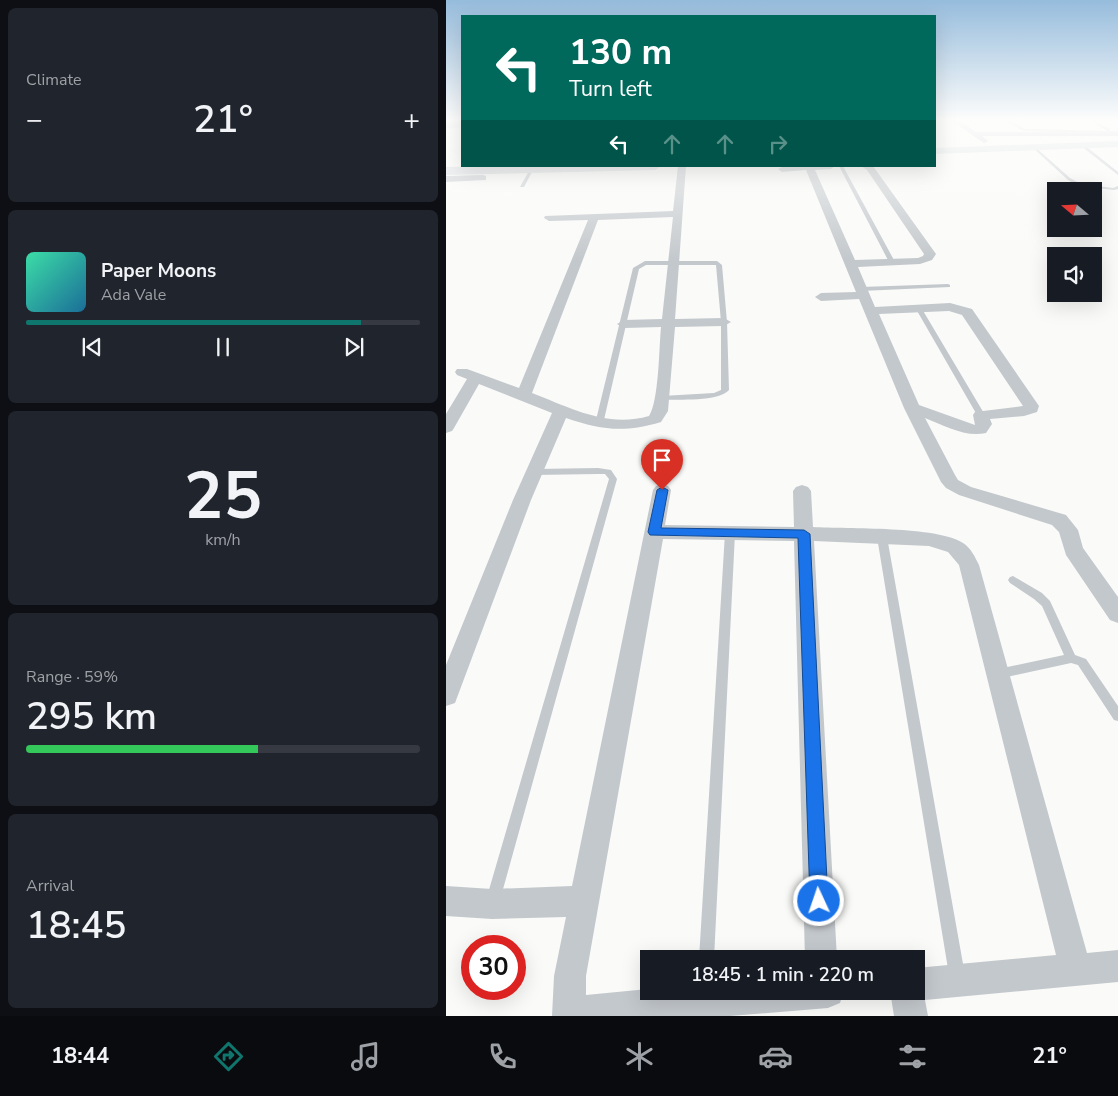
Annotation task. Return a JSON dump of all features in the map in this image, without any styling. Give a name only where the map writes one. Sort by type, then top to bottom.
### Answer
[{"type":"street","points":[[447,173],[497,168],[531,170],[639,167]]},
{"type":"street","points":[[446,428],[468,375],[524,395],[561,412],[599,424],[612,426],[648,422],[658,415],[662,398],[682,167]]},
{"type":"street","points":[[782,169],[809,167],[912,408],[947,478],[952,484],[965,491],[1056,518],[1068,530],[1073,550],[1118,614]]},
{"type":"street","points":[[850,264],[920,261],[928,258],[930,254],[868,167]]},
{"type":"street","points":[[447,173],[483,178]]},
{"type":"street","points":[[549,218],[678,214]]},
{"type":"street","points":[[524,395],[594,217]]},
{"type":"street","points":[[821,297],[862,292]]},
{"type":"street","points":[[871,311],[950,307],[967,312],[1031,406],[1030,409],[1024,411],[981,415],[984,424],[982,428],[975,430],[912,408]]},
{"type":"street","points":[[624,324],[724,322]]},
{"type":"street","points":[[446,695],[452,663],[561,412]]},
{"type":"street","points":[[662,490],[570,976],[567,1015],[675,1000]]},
{"type":"street","points":[[802,491],[821,950]]},
{"type":"street","points":[[654,532],[804,534],[930,539],[950,545],[963,554],[969,565],[1076,970]]},
{"type":"street","points":[[446,901],[492,904],[584,901]]},
{"type":"street","points":[[925,983],[1118,966]]},
{"type":"street","points":[[908,1000],[911,1016]]},
{"type":"lane","points":[[1055,166],[1069,179],[1080,185],[1114,189],[1118,187]]},
{"type":"lane","points":[[842,167],[892,262]]},
{"type":"lane","points":[[522,186],[531,170]]},
{"type":"lane","points":[[599,424],[636,268],[645,263],[714,262],[719,265],[724,322],[725,390],[714,395],[662,398]]},
{"type":"lane","points":[[862,292],[948,286]]},
{"type":"lane","points":[[919,309],[981,415]]},
{"type":"lane","points":[[492,904],[613,479],[608,472],[598,470],[534,472]]},
{"type":"lane","points":[[707,950],[730,533]]},
{"type":"lane","points":[[882,536],[958,980]]},
{"type":"lane","points":[[1013,580],[1038,596],[1046,604],[1071,658]]},
{"type":"lane","points":[[998,674],[1071,658],[1082,662],[1118,716]]},
{"type":"route","points":[[662,490],[654,532],[804,534],[819,901]]}]
